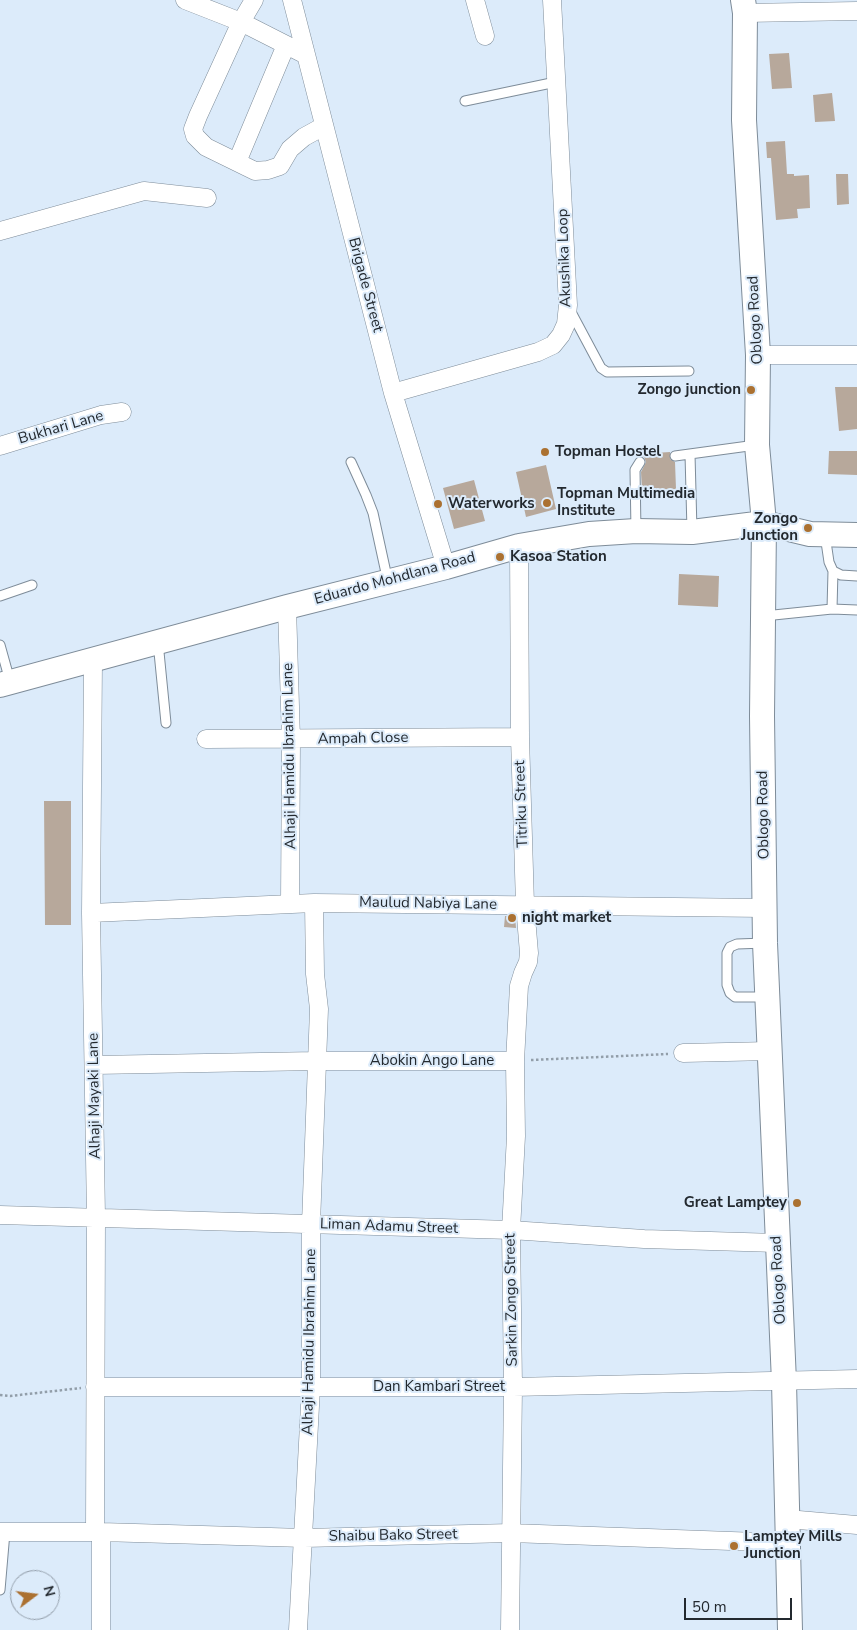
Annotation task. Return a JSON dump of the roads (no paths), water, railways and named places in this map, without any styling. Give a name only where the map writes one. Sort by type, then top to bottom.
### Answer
[{"type":"main road","name":"Oblogo Road","points":[[744,7],[744,120],[758,355],[757,445],[764,523],[762,716],[765,908],[784,1382],[786,1543],[790,1630]]},
{"type":"main road","name":"Eduardo Mohdlana Road","points":[[5,683],[519,546],[589,534],[636,531],[692,532],[764,523],[810,534],[857,535]]},
{"type":"street","points":[[185,0],[241,22],[306,55]]},
{"type":"street","points":[[254,0],[241,22],[193,129],[195,136],[206,147],[255,171],[268,170],[280,166],[290,149],[304,137],[324,126]]},
{"type":"street","name":"Brigade Street","points":[[292,0],[393,393],[446,567]]},
{"type":"street","points":[[476,0],[485,36]]},
{"type":"street","name":"Akushika Loop","points":[[393,393],[538,352],[553,345],[561,335],[566,324],[568,306],[552,0]]},
{"type":"street","points":[[744,7],[857,11]]},
{"type":"street","points":[[237,162],[286,45]]},
{"type":"street","points":[[0,231],[144,191],[207,198]]},
{"type":"street","points":[[758,355],[857,355]]},
{"type":"street","name":"Bukhari Lane","points":[[0,446],[101,415],[122,412]]},
{"type":"street","name":"Titriku Street","points":[[514,1060],[519,986],[522,973],[528,962],[520,737],[519,546]]},
{"type":"street","name":"Alhaji Hamidu Ibrahim Lane","points":[[287,607],[291,740],[290,904]]},
{"type":"street","name":"Alhaji Mayaki Lane","points":[[94,660],[91,913],[95,1064],[95,1386],[101,1630]]},
{"type":"street","name":"Ampah Close","points":[[206,739],[291,740],[520,737]]},
{"type":"street","name":"Alhaji Hamidu Ibrahim Lane","points":[[298,1630],[311,1387],[311,1224],[319,1009],[315,974],[314,903]]},
{"type":"street","name":"Maulud Nabiya Lane","points":[[91,913],[314,903],[765,908]]},
{"type":"street","points":[[683,1053],[770,1051]]},
{"type":"street","name":"Abokin Ango Lane","points":[[95,1064],[514,1060]]},
{"type":"street","name":"Sarkin Zongo Street","points":[[510,1630],[513,1387],[511,1230],[516,1136],[514,1060]]},
{"type":"street","name":"Liman Adamu Street","points":[[0,1216],[96,1217],[511,1230],[644,1239],[777,1243]]},
{"type":"street","name":"Dan Kambari Street","points":[[95,1386],[513,1387],[857,1379]]},
{"type":"street","points":[[787,1519],[857,1524]]},
{"type":"street","name":"Shaibu Bako Street","points":[[3,1532],[98,1532],[304,1538],[511,1533],[786,1543]]},
{"type":"lane","points":[[465,101],[556,82]]},
{"type":"lane","points":[[568,306],[601,368],[607,372],[689,371]]},
{"type":"lane","points":[[675,456],[757,445]]},
{"type":"lane","points":[[690,454],[692,532]]},
{"type":"lane","points":[[351,462],[373,514],[388,582]]},
{"type":"lane","points":[[636,531],[636,470],[640,462]]},
{"type":"lane","points":[[825,535],[829,562],[833,571],[832,609]]},
{"type":"lane","points":[[833,571],[841,575],[857,576]]},
{"type":"lane","points":[[0,596],[32,585]]},
{"type":"lane","points":[[764,616],[832,609],[857,610]]},
{"type":"lane","points":[[158,642],[166,723]]},
{"type":"lane","points":[[0,645],[5,683]]},
{"type":"lane","points":[[766,943],[737,944],[730,948],[728,953],[728,985],[730,993],[735,997],[768,997]]},
{"type":"lane","points":[[0,1590],[3,1532]]},
{"type":"place","name":"Zongo junction","points":[[751,390]]},
{"type":"place","name":"Topman Hostel","points":[[545,452]]},
{"type":"place","name":"Topman Multimedia Institute","points":[[547,503]]},
{"type":"place","name":"Waterworks","points":[[438,504]]},
{"type":"place","name":"Zongo Junction","points":[[808,528]]},
{"type":"place","name":"Kasoa Station","points":[[500,557]]},
{"type":"place","name":"night market","points":[[512,918]]},
{"type":"place","name":"Great Lamptey","points":[[797,1203]]},
{"type":"place","name":"Lamptey Mills Junction","points":[[734,1546]]}]
